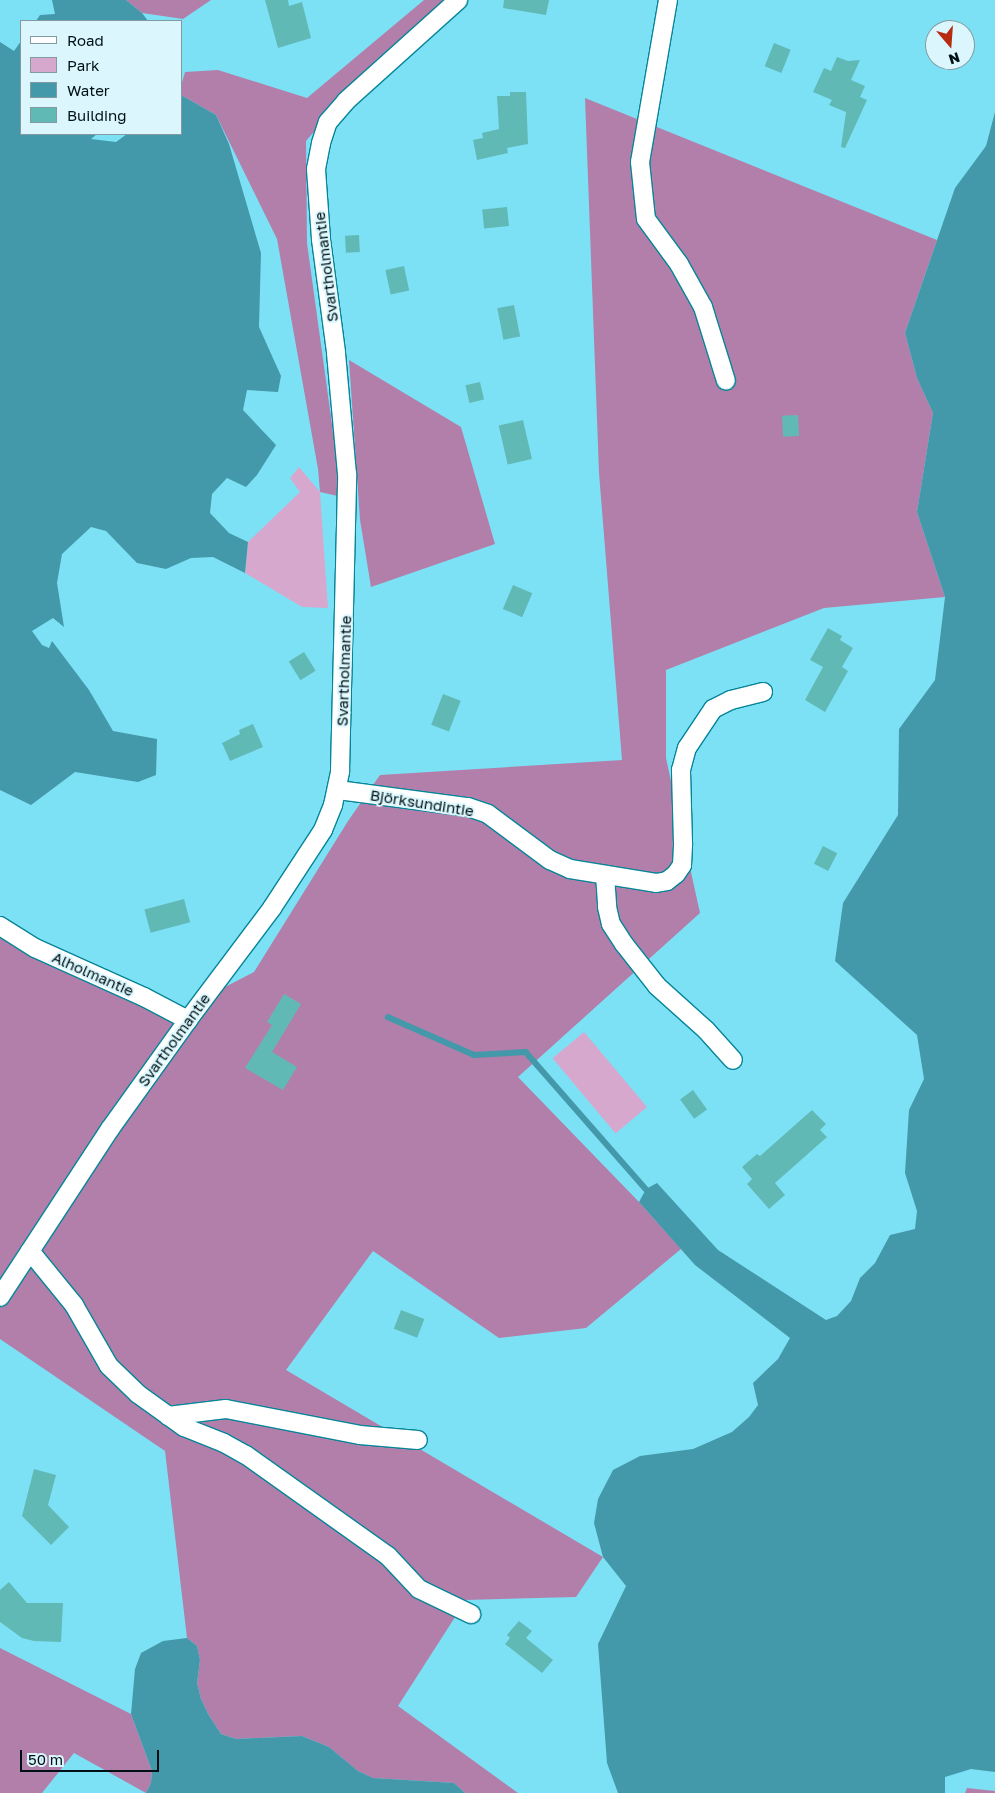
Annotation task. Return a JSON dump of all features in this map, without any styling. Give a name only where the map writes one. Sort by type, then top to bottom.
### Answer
[{"type":"street","name":"Svartholmantie","points":[[0,1297],[110,1130],[188,1020],[272,908],[323,830],[338,790],[345,660],[347,474],[336,352],[321,239],[316,169],[320,143],[328,122],[346,101],[458,0]]},
{"type":"street","points":[[668,0],[640,162],[646,219],[679,264],[704,307],[726,381]]},
{"type":"street","name":"Björksundintie","points":[[338,790],[468,808],[488,814],[550,860],[570,869],[656,882],[668,881],[682,866],[681,770],[686,748],[713,709],[732,700],[763,692]]},
{"type":"street","points":[[605,875],[607,907],[611,924],[624,944],[657,986],[706,1030],[734,1060]]},
{"type":"street","name":"Alholmantie","points":[[0,926],[34,948],[144,997],[188,1020]]},
{"type":"street","points":[[30,1251],[74,1305],[109,1366],[138,1394],[184,1427],[224,1443],[246,1455],[276,1478],[305,1495],[388,1556],[419,1589],[471,1614]]},
{"type":"street","points":[[168,1416],[226,1409],[360,1435],[418,1440]]},
{"type":"green space","points":[[299,467],[320,492],[328,608],[302,607],[245,573],[248,542],[300,492],[290,478]]},
{"type":"green space","points":[[584,1032],[647,1107],[616,1133],[553,1058]]},
{"type":"shaded area","points":[[126,0],[211,0],[183,19],[142,13]]},
{"type":"shaded area","points":[[424,0],[449,0],[377,59],[306,141],[307,243],[342,497],[320,492],[318,469],[277,239],[216,115],[182,96],[182,82],[185,72],[218,70],[307,98]]},
{"type":"shaded area","points":[[585,98],[937,240],[905,333],[917,378],[933,413],[917,512],[945,597],[824,608],[666,670],[666,758],[700,913],[518,1077],[639,1202],[681,1249],[586,1328],[499,1338],[373,1251],[286,1370],[603,1557],[576,1597],[466,1600],[398,1706],[518,1793],[465,1793],[454,1783],[373,1778],[358,1771],[329,1747],[302,1736],[236,1739],[221,1734],[201,1699],[197,1683],[200,1660],[197,1646],[187,1638],[165,1451],[0,1339],[0,938],[69,974],[167,1017],[254,972],[348,821],[380,775],[622,760],[599,473]]},
{"type":"shaded area","points":[[349,360],[461,427],[495,544],[371,587],[360,520]]},
{"type":"shaded area","points":[[0,1648],[131,1714],[152,1771],[151,1783],[146,1793],[74,1753],[42,1793],[0,1793]]},
{"type":"shaded area","points":[[967,1788],[995,1791],[995,1793],[965,1793]]},
{"type":"water","points":[[52,0],[126,0],[147,20],[37,20],[40,15],[55,14]]},
{"type":"water","points":[[0,42],[14,51],[20,42],[20,135],[96,135],[91,139],[116,142],[126,135],[182,135],[182,96],[216,115],[229,144],[261,253],[259,327],[281,376],[278,392],[247,390],[243,410],[276,445],[257,475],[246,487],[227,478],[212,494],[210,513],[229,533],[248,542],[245,573],[213,557],[191,558],[166,569],[137,563],[106,531],[91,527],[62,554],[57,583],[64,627],[53,618],[32,631],[42,645],[49,648],[52,641],[89,690],[113,731],[157,739],[156,775],[138,782],[75,772],[31,805],[0,790]]},
{"type":"water","points":[[995,112],[995,1772],[971,1769],[945,1777],[945,1793],[618,1793],[607,1763],[598,1644],[626,1586],[603,1557],[594,1523],[598,1499],[613,1470],[640,1456],[693,1449],[732,1432],[749,1417],[758,1405],[753,1383],[778,1359],[790,1338],[695,1265],[639,1202],[646,1189],[657,1183],[718,1250],[826,1320],[837,1316],[851,1301],[860,1278],[875,1263],[890,1235],[915,1229],[917,1211],[905,1173],[909,1110],[924,1079],[917,1035],[835,961],[843,903],[898,815],[899,729],[935,680],[945,597],[917,512],[933,413],[917,378],[905,333],[955,188],[986,146]]},
{"type":"water","points":[[187,1638],[197,1646],[200,1660],[197,1683],[201,1699],[221,1734],[236,1739],[302,1736],[329,1747],[358,1771],[373,1778],[454,1783],[465,1793],[146,1793],[151,1783],[152,1771],[131,1714],[135,1669],[141,1653],[163,1641]]},
{"type":"building","points":[[265,0],[288,0],[289,6],[302,2],[311,38],[278,48]]},
{"type":"building","points":[[504,0],[549,0],[546,15],[503,8]]},
{"type":"building","points":[[774,43],[791,50],[781,73],[765,66]]},
{"type":"building","points":[[837,57],[848,61],[860,60],[851,80],[865,86],[860,97],[867,100],[845,148],[841,147],[846,112],[829,105],[832,100],[813,92],[824,68],[831,71]]},
{"type":"building","points":[[510,92],[526,92],[528,144],[507,148],[508,153],[477,160],[473,140],[483,138],[482,133],[499,129],[497,96],[510,96]]},
{"type":"building","points":[[507,207],[509,226],[484,229],[482,210]]},
{"type":"building","points":[[359,235],[360,252],[346,253],[345,236]]},
{"type":"building","points":[[404,266],[409,290],[391,294],[385,270]]},
{"type":"building","points":[[514,305],[520,336],[503,340],[497,308]]},
{"type":"building","points":[[480,382],[484,400],[469,403],[465,385]]},
{"type":"building","points":[[798,415],[799,436],[783,437],[782,416]]},
{"type":"building","points":[[523,420],[532,459],[508,465],[499,426]]},
{"type":"building","points":[[513,585],[532,593],[522,617],[503,609]]},
{"type":"building","points":[[828,628],[842,636],[840,640],[853,648],[842,667],[848,671],[825,712],[805,700],[823,667],[810,660]]},
{"type":"building","points":[[304,652],[316,671],[300,680],[289,662]]},
{"type":"building","points":[[443,694],[461,701],[449,732],[431,725]]},
{"type":"building","points":[[253,724],[263,747],[230,761],[222,743],[240,734],[239,730]]},
{"type":"building","points":[[823,846],[837,853],[828,871],[814,864]]},
{"type":"building","points":[[184,899],[190,922],[151,933],[144,910]]},
{"type":"building","points":[[284,994],[301,1004],[272,1052],[297,1067],[283,1090],[245,1068],[272,1025],[267,1022]]},
{"type":"building","points":[[693,1090],[707,1109],[694,1119],[680,1099]]},
{"type":"building","points":[[812,1110],[826,1124],[820,1130],[827,1137],[775,1183],[785,1195],[769,1209],[747,1184],[752,1179],[742,1167],[757,1154],[760,1156]]},
{"type":"building","points":[[401,1310],[424,1319],[417,1338],[394,1329]]},
{"type":"building","points":[[34,1469],[56,1475],[48,1505],[69,1527],[51,1545],[22,1516]]},
{"type":"building","points":[[9,1582],[27,1603],[63,1603],[61,1642],[34,1641],[22,1638],[0,1622],[0,1590]]},
{"type":"building","points":[[519,1621],[532,1631],[526,1638],[553,1660],[542,1673],[505,1644],[510,1638],[507,1635]]},
{"type":"waterway","points":[[388,1017],[474,1055],[526,1052],[646,1189]]}]
